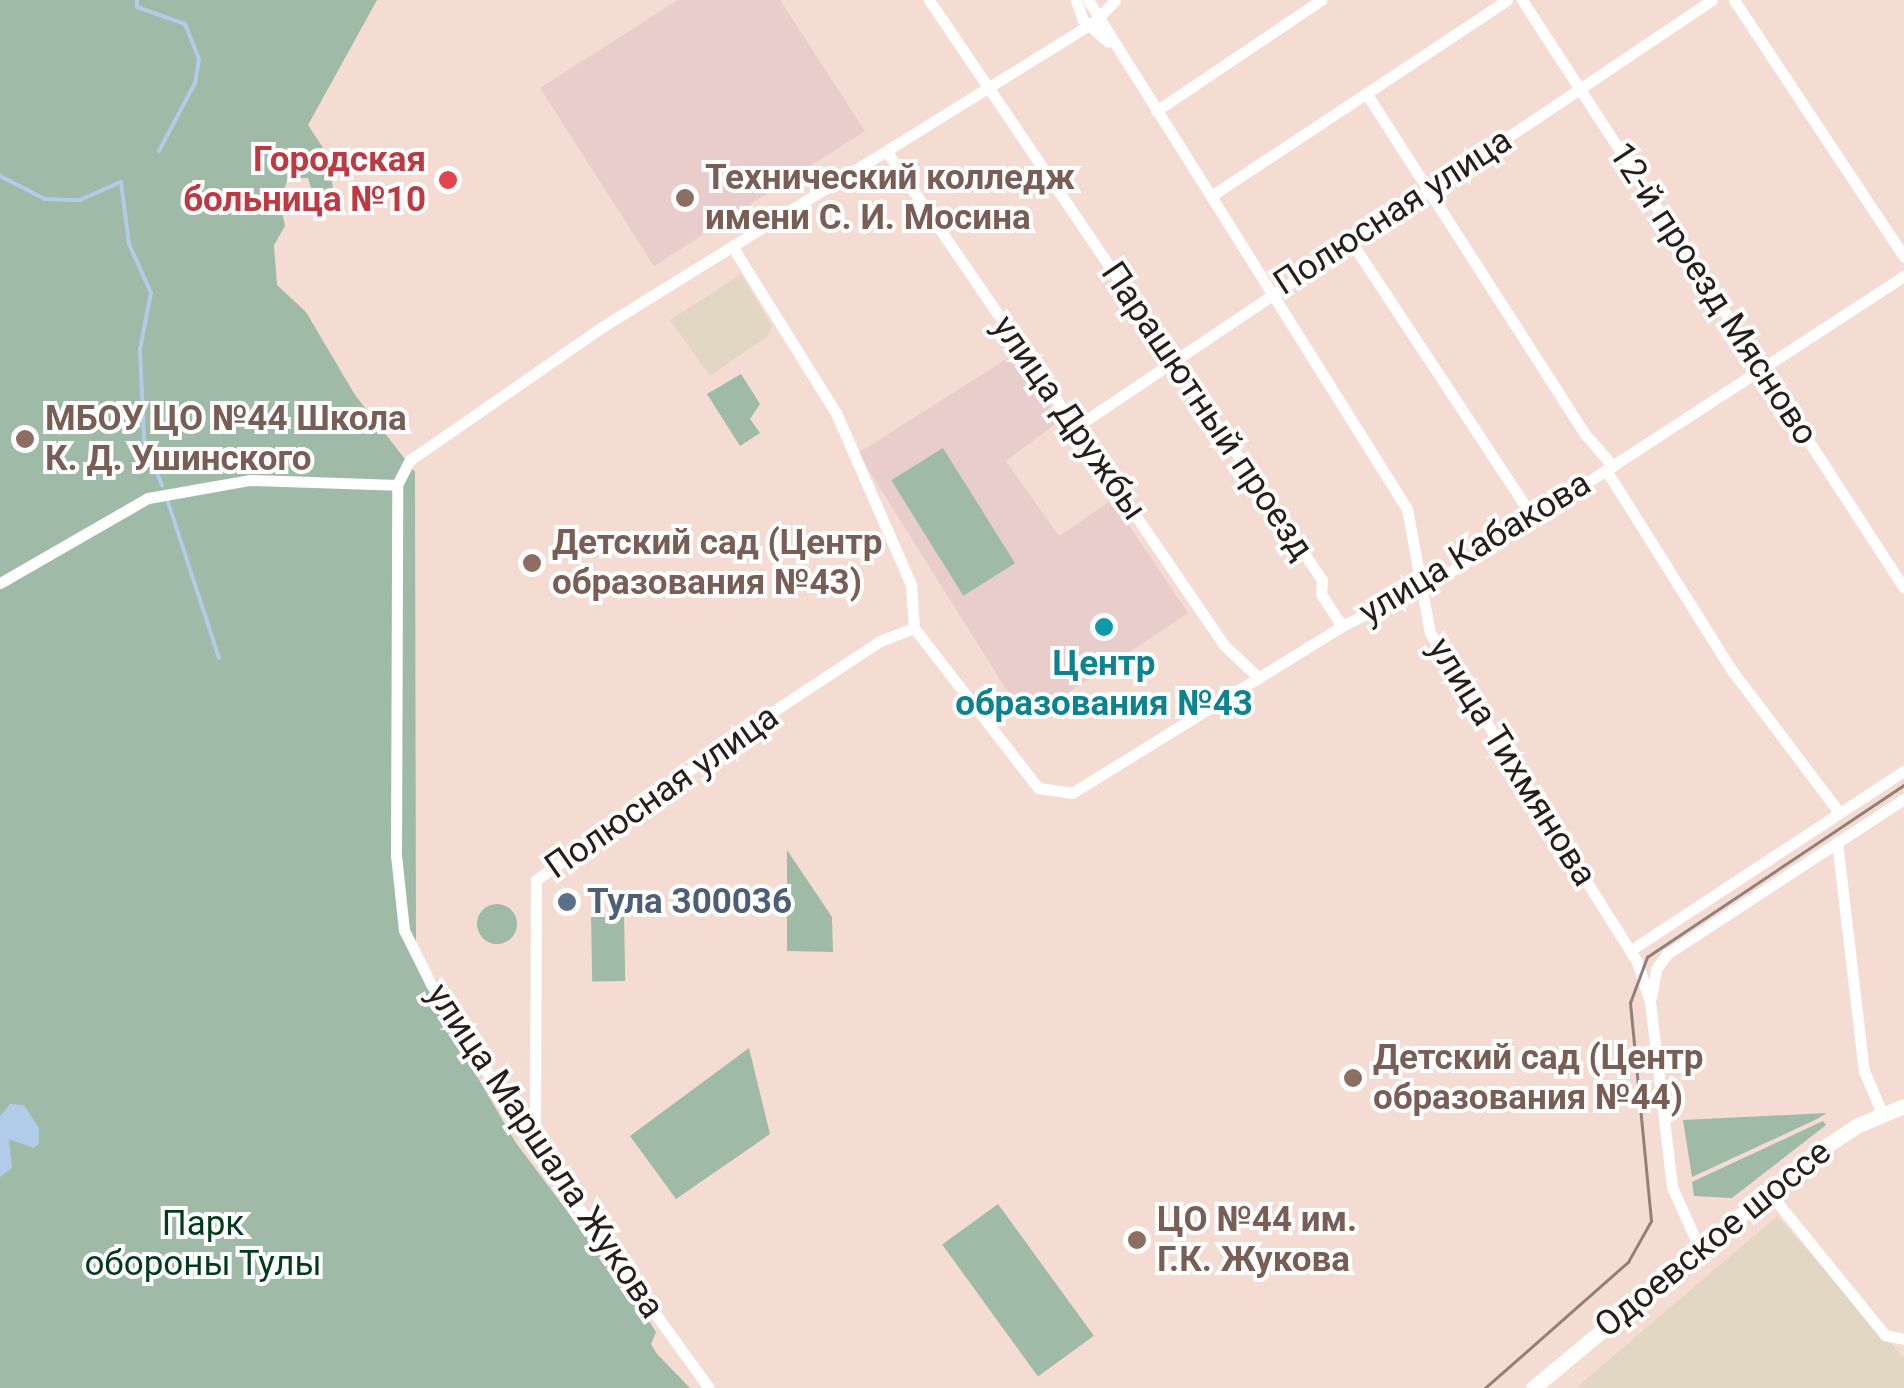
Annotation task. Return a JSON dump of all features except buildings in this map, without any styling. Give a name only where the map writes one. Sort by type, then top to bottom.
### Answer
[{"type":"main road","name":"Одоевское шоссе","points":[[1533,1388],[1768,1191],[1882,1113],[1904,1106]]},
{"type":"street","name":"Парашютный проезд","points":[[929,0],[1322,580],[1321,594],[1342,626]]},
{"type":"street","points":[[1076,0],[1084,20]]},
{"type":"street","points":[[0,582],[148,498],[250,480],[398,485],[410,460],[732,246],[887,152],[1068,33],[1094,7],[1112,0]]},
{"type":"street","points":[[1156,111],[1321,0]]},
{"type":"street","points":[[1211,196],[1508,0]]},
{"type":"street","name":"12-й проезд Мясново","points":[[1522,0],[1904,588]]},
{"type":"street","name":"Полюсная улица","points":[[1076,427],[1170,359],[1712,0]]},
{"type":"street","points":[[1734,0],[1904,257]]},
{"type":"street","name":"улица Тихмянова","points":[[1094,7],[1111,45],[1407,508],[1430,633],[1630,950],[1650,1002],[1672,1188],[1699,1247]]},
{"type":"street","name":"улица Тихмянова","points":[[1084,20],[1111,45]]},
{"type":"street","points":[[1366,93],[1610,468],[1730,668],[1839,812]]},
{"type":"street","name":"улица Дружбы","points":[[887,152],[1224,645],[1259,678]]},
{"type":"street","points":[[1350,240],[1532,518]]},
{"type":"street","points":[[732,246],[836,413],[911,586],[914,628]]},
{"type":"street","name":"улица Кабакова","points":[[914,628],[1038,788],[1072,793],[1342,626],[1423,586],[1904,276]]},
{"type":"street","name":"улица Маршала Жукова","points":[[398,485],[396,855],[404,930],[431,984],[536,1149],[709,1388]]},
{"type":"street","name":"Полюсная улица","points":[[536,1149],[536,880],[751,726],[880,642],[914,628]]},
{"type":"street","points":[[1630,950],[1904,771]]},
{"type":"street","points":[[1650,1002],[1656,969],[1667,954],[1904,799]]},
{"type":"street","points":[[1837,842],[1864,1071],[1882,1113]]},
{"type":"street","points":[[1768,1191],[1885,1335],[1904,1340]]},
{"type":"shaded area","name":"Технический колледж имени С. И. Мосина","points":[[678,0],[780,0],[865,131],[654,266],[540,88]]},
{"type":"shaded area","points":[[741,274],[772,326],[768,336],[710,376],[670,320]]},
{"type":"shaded area","points":[[1013,355],[1061,420],[1006,461],[1059,536],[1112,500],[1188,613],[1026,721],[858,453]]},
{"type":"shaded area","points":[[1777,1216],[1904,1358],[1904,1388],[1576,1388]]},
{"type":"green space","name":"Парк обороны Тулы","points":[[0,0],[377,0],[308,125],[327,154],[334,194],[316,204],[308,178],[288,178],[280,202],[285,226],[274,245],[277,285],[306,312],[355,395],[415,472],[416,947],[450,1004],[443,1018],[516,1143],[643,1312],[656,1332],[651,1344],[657,1354],[690,1388],[0,1388]]},
{"type":"green space","points":[[741,374],[760,404],[750,419],[760,433],[740,446],[707,394]]},
{"type":"green space","points":[[943,448],[1015,563],[963,596],[891,480]]},
{"type":"green space","points":[[787,850],[832,917],[833,952],[787,951]]},
{"type":"green space","points":[[497,904],[511,910],[517,924],[511,938],[497,944],[483,938],[477,924],[483,910]]},
{"type":"green space","points":[[624,913],[625,981],[592,982],[591,914]]},
{"type":"green space","points":[[749,1048],[770,1134],[676,1199],[630,1136]]},
{"type":"green space","points":[[1827,1113],[1815,1120],[1692,1177],[1683,1120]]},
{"type":"green space","points":[[1823,1121],[1826,1125],[1732,1198],[1694,1196],[1692,1182]]},
{"type":"green space","points":[[998,1204],[1094,1336],[1038,1376],[942,1245]]},
{"type":"water","points":[[10,1104],[24,1105],[39,1128],[39,1144],[34,1148],[9,1139],[12,1168],[0,1177],[0,1116]]},
{"type":"waterway","points":[[137,0],[137,7],[185,24],[199,59],[195,83],[159,151]]},
{"type":"waterway","points":[[0,176],[45,199],[80,200],[121,182],[129,244],[151,293],[140,349],[144,442],[162,485]]},
{"type":"waterway","points":[[168,502],[219,658]]},
{"type":"tram line","points":[[1485,1388],[1628,1262],[1651,1221],[1630,1003],[1647,957],[1904,785]]},
{"type":"place","name":"Городская больница №10","points":[[448,180]]},
{"type":"place","name":"Технический колледж имени С. И. Мосина","points":[[685,198]]},
{"type":"place","name":"МБОУ ЦО №44 Школа К. Д. Ушинского","points":[[25,439]]},
{"type":"place","name":"Детский сад (Центр образования №43)","points":[[532,563]]},
{"type":"place","name":"Центр образования №43","points":[[1104,627]]},
{"type":"place","name":"Тула 300036","points":[[567,902]]},
{"type":"place","name":"Детский сад (Центр образования №44)","points":[[1353,1078]]},
{"type":"place","name":"ЦО №44 им. Г.К. Жукова","points":[[1137,1240]]}]
